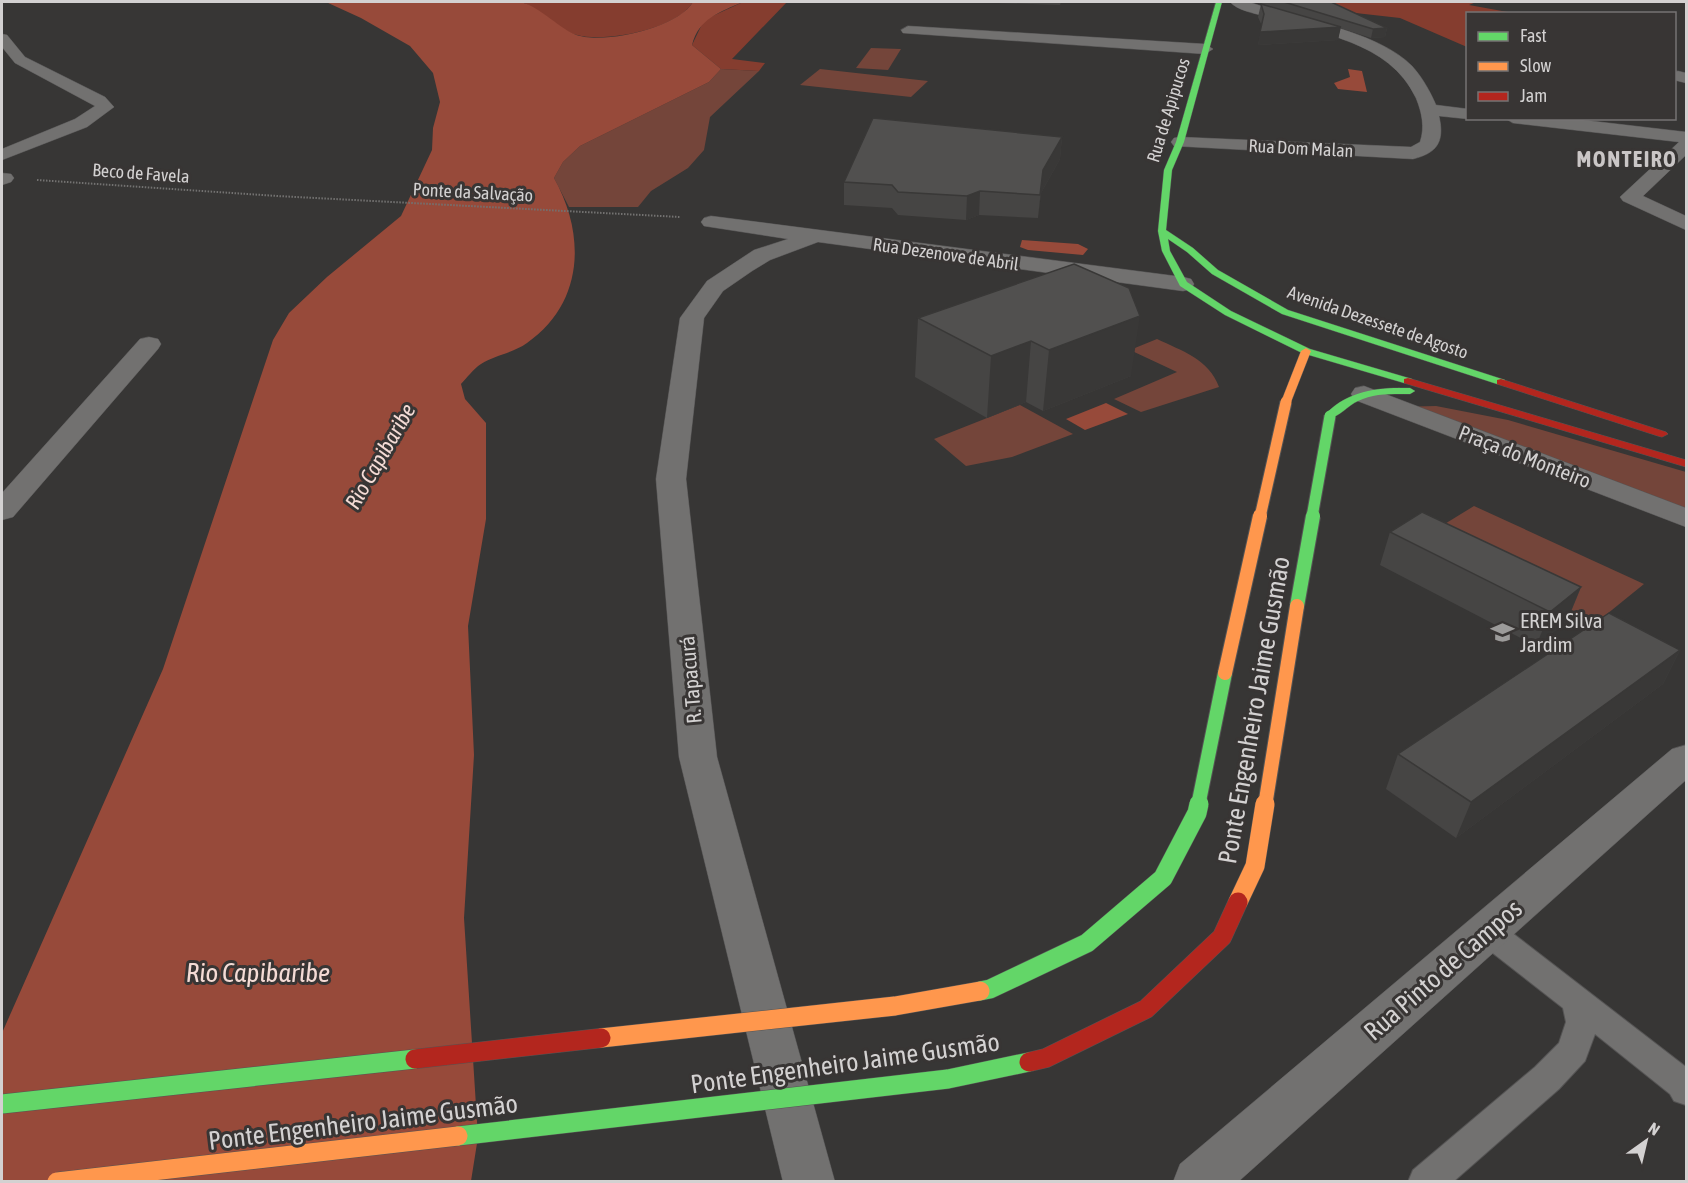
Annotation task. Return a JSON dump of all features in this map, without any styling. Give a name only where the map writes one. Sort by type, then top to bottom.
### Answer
[{"type":"street","name":"Rua de Apipucos","points":[[1162,231],[1168,170],[1180,142],[1219,2]]},
{"type":"street","points":[[1238,2],[1376,46],[1399,63],[1412,77],[1423,92],[1430,110],[1466,114]]},
{"type":"street","points":[[908,30],[1205,49]]},
{"type":"street","points":[[2,38],[20,60],[66,82],[99,101],[105,107],[81,123],[2,154]]},
{"type":"street","name":"Rua Dom Malan","points":[[1180,142],[1384,152],[1422,151],[1430,144],[1434,127],[1430,110]]},
{"type":"street","points":[[1531,120],[1686,137]]},
{"type":"street","points":[[1686,145],[1630,197],[1686,224]]},
{"type":"street","name":"Rua Dezenove de Abril","points":[[711,222],[1183,284]]},
{"type":"street","points":[[1162,231],[1166,251],[1183,284],[1228,313],[1306,351],[1686,464]]},
{"type":"street","name":"Avenida Dezessete de Agosto","points":[[1162,231],[1190,250],[1215,272],[1285,312],[1676,439]]},
{"type":"street","name":"R. Tapacurá","points":[[808,1182],[698,757],[671,479],[692,318],[715,286],[744,266],[762,255],[816,237]]},
{"type":"street","points":[[2,511],[149,344]]},
{"type":"street","points":[[1306,351],[1350,357],[1544,402],[1577,405]]},
{"type":"street","name":"Ponte Engenheiro Jaime Gusmão","points":[[2,1104],[895,1006],[990,989],[1087,943],[1163,878],[1197,813],[1219,698],[1286,402],[1306,351]]},
{"type":"street","name":"Ponte Engenheiro Jaime Gusmão","points":[[57,1182],[948,1079],[1046,1058],[1146,1009],[1222,938],[1255,866],[1273,742],[1330,416],[1343,402],[1364,394],[1405,390],[1456,395]]},
{"type":"street","name":"Praça do Monteiro","points":[[1364,394],[1686,518]]},
{"type":"street","name":"Rua Pinto de Campos","points":[[1199,1182],[1686,759]]},
{"type":"lane","points":[[1487,931],[1577,1002],[1625,1036],[1682,1083],[1686,1090]]},
{"type":"lane","points":[[1426,1182],[1547,1078],[1573,1051],[1582,1022],[1577,1002]]},
{"type":"path","name":"Beco de Favela","points":[[2,178],[277,196]]},
{"type":"path","name":"Ponte da Salvação","points":[[277,196],[667,216]]},
{"type":"shaded area","points":[[522,2],[693,2],[672,20],[640,32],[590,37],[570,32]]},
{"type":"shaded area","points":[[743,2],[787,2],[732,59],[765,63],[759,71],[721,69],[692,45],[704,20]]},
{"type":"shaded area","points":[[1314,2],[1476,2],[1469,5],[1508,12],[1466,12],[1466,47],[1400,18],[1329,10]]},
{"type":"shaded area","points":[[871,48],[901,49],[888,70],[856,68]]},
{"type":"shaded area","points":[[721,69],[759,71],[710,117],[704,150],[688,168],[651,191],[638,207],[569,207],[554,178],[563,162],[580,146],[709,82]]},
{"type":"shaded area","points":[[820,69],[928,81],[911,97],[800,85]]},
{"type":"shaded area","points":[[1157,339],[1202,363],[1209,369],[1219,387],[1141,412],[1114,399],[1177,372],[1130,350]]},
{"type":"shaded area","points":[[1020,405],[1073,434],[1012,457],[966,466],[934,439]]},
{"type":"shaded area","points":[[1436,406],[1508,420],[1686,472],[1686,518],[1397,407]]},
{"type":"shaded area","points":[[1474,506],[1644,584],[1586,631],[1412,544]]},
{"type":"water","name":"Rio Capibaribe","points":[[326,2],[519,2],[532,6],[574,34],[602,38],[656,27],[672,20],[693,2],[743,2],[712,17],[705,22],[695,36],[692,45],[721,69],[709,82],[580,146],[563,162],[554,178],[571,222],[575,245],[574,267],[569,288],[560,308],[546,327],[527,343],[481,364],[461,384],[465,399],[486,423],[486,519],[468,626],[474,755],[464,918],[478,1137],[471,1181],[2,1182],[2,1033],[163,669],[273,340],[289,313],[327,277],[401,216],[432,150],[433,128],[440,102],[433,73],[410,46],[361,18]]},
{"type":"water","points":[[1348,69],[1362,71],[1367,92],[1338,89],[1334,83],[1350,77]]},
{"type":"water","points":[[1022,240],[1078,244],[1088,249],[1083,255],[1028,250],[1020,247]]},
{"type":"water","points":[[1106,403],[1128,414],[1085,430],[1066,419]]},
{"type":"building","points":[[1284,2],[1331,2],[1387,28],[1373,29]]},
{"type":"building","points":[[1261,4],[1341,27],[1260,32],[1264,14]]},
{"type":"building","points":[[873,118],[1062,137],[1043,170],[1040,195],[980,191],[967,196],[898,192],[892,185],[844,182]]},
{"type":"building","points":[[1074,264],[1129,288],[1140,316],[1049,350],[1031,341],[991,356],[918,318]]},
{"type":"building","points":[[1422,512],[1581,587],[1550,612],[1390,532]]},
{"type":"building","points":[[1609,613],[1680,650],[1471,802],[1398,754]]},
{"type":"traffic: fast","points":[[1219,2],[1180,142],[1168,170],[1162,231],[1166,251],[1183,284],[1228,313],[1306,351],[1408,381]]},
{"type":"traffic: fast","points":[[1162,231],[1190,250],[1215,272],[1285,312],[1501,382]]},
{"type":"traffic: fast","points":[[1330,416],[1338,408],[1357,397],[1377,392],[1410,391]]},
{"type":"traffic: fast","points":[[1297,606],[1330,416]]},
{"type":"traffic: fast","points":[[980,991],[990,989],[1087,943],[1163,878],[1197,813],[1225,673]]},
{"type":"traffic: fast","points":[[2,1104],[415,1059]]},
{"type":"traffic: fast","points":[[458,1136],[948,1079],[1029,1062]]},
{"type":"traffic: slow","points":[[1286,402],[1306,351]]},
{"type":"traffic: slow","points":[[1225,673],[1286,402]]},
{"type":"traffic: slow","points":[[1238,902],[1255,866],[1297,606]]},
{"type":"traffic: slow","points":[[601,1038],[895,1006],[980,991]]},
{"type":"traffic: slow","points":[[57,1182],[458,1136]]},
{"type":"traffic: jam","points":[[1408,381],[1686,464]]},
{"type":"traffic: jam","points":[[1501,382],[1662,434]]},
{"type":"traffic: jam","points":[[1029,1062],[1046,1058],[1146,1009],[1222,937],[1238,902]]},
{"type":"traffic: jam","points":[[415,1059],[601,1038]]},
{"type":"place","name":"EREM Silva Jardim","points":[[1502,632]]},
{"type":"district","name":"MONTEIRO","points":[[1627,159]]}]
